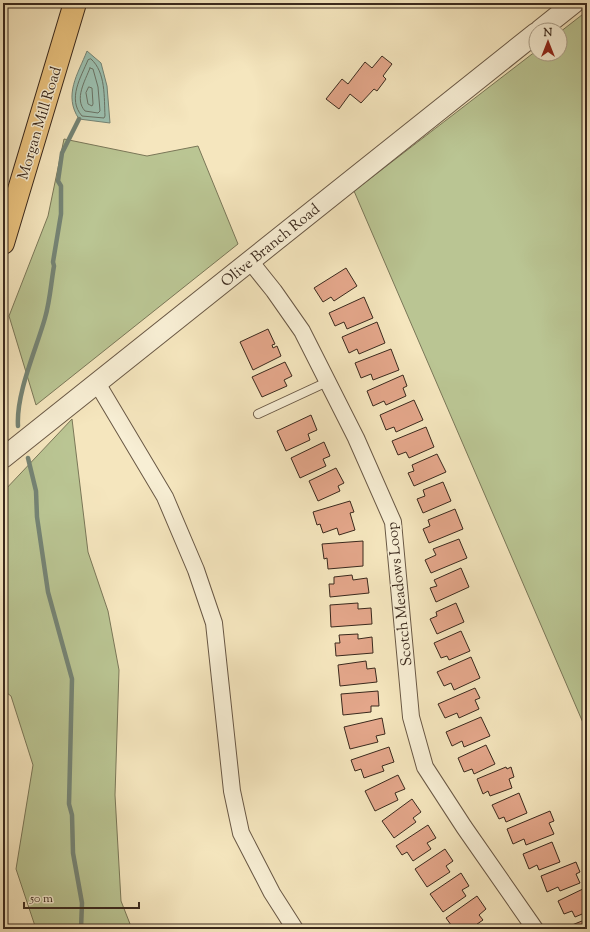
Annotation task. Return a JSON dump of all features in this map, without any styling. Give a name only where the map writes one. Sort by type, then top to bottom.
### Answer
[{"type":"main road","name":"Morgan Mill Road","points":[[3,243],[75,3]]},
{"type":"street","points":[[550,22],[574,3]]},
{"type":"street","name":"Olive Branch Road","points":[[3,458],[528,39]]},
{"type":"street","name":"Scotch Meadows Loop","points":[[250,261],[274,291],[302,331],[356,438],[393,522],[411,717],[425,767],[464,827],[535,929]]},
{"type":"street","points":[[97,383],[165,497],[196,570],[214,623],[232,791],[241,833],[272,894],[295,929]]},
{"type":"lane","points":[[258,414],[327,382]]},
{"type":"green space","points":[[587,11],[587,732],[354,191],[528,57],[528,62],[568,62],[568,26]]},
{"type":"green space","points":[[64,139],[147,156],[198,146],[238,244],[36,405],[9,316],[48,216]]},
{"type":"green space","points":[[72,419],[88,552],[108,611],[119,670],[115,795],[121,901],[132,929],[36,929],[16,869],[33,765],[11,696],[3,690],[3,492]]},
{"type":"water","points":[[87,51],[101,63],[107,86],[110,123],[79,119],[74,110],[72,93],[76,76]]},
{"type":"building","points":[[382,56],[392,64],[383,76],[386,79],[377,91],[374,89],[361,103],[350,94],[339,109],[326,99],[342,79],[348,84],[365,62],[372,68]]},
{"type":"building","points":[[346,268],[357,286],[334,301],[331,297],[323,302],[314,288]]},
{"type":"building","points":[[364,297],[373,318],[347,329],[344,322],[335,326],[329,313]]},
{"type":"building","points":[[377,322],[385,343],[359,354],[357,349],[349,353],[342,337]]},
{"type":"building","points":[[268,329],[275,344],[272,345],[273,348],[277,346],[281,356],[253,370],[240,342]]},
{"type":"building","points":[[391,349],[399,370],[373,380],[371,374],[361,378],[355,363]]},
{"type":"building","points":[[285,362],[292,376],[284,380],[287,386],[262,397],[252,377]]},
{"type":"building","points":[[403,375],[407,386],[403,388],[406,396],[386,405],[384,401],[373,406],[367,391]]},
{"type":"building","points":[[414,400],[423,420],[396,432],[394,427],[386,430],[380,415]]},
{"type":"building","points":[[311,415],[317,430],[308,434],[310,440],[286,451],[277,431]]},
{"type":"building","points":[[426,427],[434,447],[409,458],[406,452],[398,455],[392,441]]},
{"type":"building","points":[[324,442],[330,456],[323,459],[326,466],[300,478],[291,458]]},
{"type":"building","points":[[437,454],[446,472],[414,486],[408,473],[414,471],[412,465]]},
{"type":"building","points":[[336,468],[344,483],[338,486],[340,491],[318,501],[309,481]]},
{"type":"building","points":[[443,482],[451,501],[423,513],[417,499],[425,496],[423,490]]},
{"type":"building","points":[[350,501],[354,512],[350,513],[355,530],[339,535],[337,528],[323,533],[320,524],[317,525],[313,512]]},
{"type":"building","points":[[455,509],[463,529],[429,543],[423,529],[430,526],[428,520]]},
{"type":"building","points":[[459,539],[467,558],[431,573],[425,560],[436,555],[433,549]]},
{"type":"building","points":[[363,541],[363,566],[328,569],[327,558],[324,559],[322,544]]},
{"type":"building","points":[[461,568],[469,587],[436,602],[430,588],[437,586],[434,580]]},
{"type":"building","points":[[352,575],[353,580],[367,578],[369,593],[330,597],[329,584],[334,584],[334,577]]},
{"type":"building","points":[[358,603],[358,609],[371,608],[372,624],[331,627],[330,605]]},
{"type":"building","points":[[456,603],[464,622],[437,634],[430,619],[437,616],[436,612]]},
{"type":"building","points":[[461,631],[470,651],[449,660],[447,656],[441,658],[434,643]]},
{"type":"building","points":[[358,634],[358,639],[372,637],[373,653],[336,656],[335,643],[340,643],[339,635]]},
{"type":"building","points":[[471,657],[480,678],[454,690],[451,683],[444,686],[437,672]]},
{"type":"building","points":[[366,661],[367,669],[375,668],[377,682],[340,686],[338,665]]},
{"type":"building","points":[[475,688],[480,698],[475,700],[479,709],[459,718],[457,713],[445,718],[438,704]]},
{"type":"building","points":[[378,691],[379,706],[371,706],[371,712],[343,715],[341,694]]},
{"type":"building","points":[[481,717],[490,736],[464,747],[462,741],[452,746],[446,732]]},
{"type":"building","points":[[382,718],[385,734],[376,736],[378,742],[350,749],[344,727]]},
{"type":"building","points":[[486,745],[495,764],[474,774],[472,769],[464,772],[458,758]]},
{"type":"building","points":[[389,747],[394,762],[382,766],[384,771],[364,778],[361,769],[355,771],[351,760]]},
{"type":"building","points":[[506,767],[507,769],[511,767],[514,777],[509,779],[512,788],[490,796],[488,791],[483,794],[477,779]]},
{"type":"building","points":[[398,775],[405,789],[395,793],[398,800],[375,811],[365,791]]},
{"type":"building","points":[[519,793],[527,813],[506,822],[504,817],[499,819],[492,805]]},
{"type":"building","points":[[412,799],[421,812],[413,818],[416,822],[394,838],[382,821]]},
{"type":"building","points":[[550,811],[554,821],[549,823],[554,834],[526,845],[524,839],[513,844],[507,829]]},
{"type":"building","points":[[428,825],[436,838],[427,843],[431,849],[413,861],[407,852],[402,855],[396,846]]},
{"type":"building","points":[[552,842],[560,862],[539,870],[537,865],[529,869],[523,854]]},
{"type":"building","points":[[445,849],[453,861],[446,866],[450,872],[427,887],[415,869]]},
{"type":"building","points":[[576,862],[580,872],[576,874],[580,883],[560,891],[558,887],[547,892],[541,876]]},
{"type":"building","points":[[461,873],[469,886],[462,890],[466,896],[443,912],[430,894]]},
{"type":"building","points":[[587,887],[587,912],[575,917],[572,911],[564,914],[558,901]]},
{"type":"building","points":[[477,896],[486,909],[479,915],[483,920],[470,929],[454,929],[446,918]]},
{"type":"building","points":[[587,919],[587,929],[574,929],[572,925]]},
{"type":"waterway","points":[[18,426],[18,413],[23,386],[45,318],[49,299],[54,266],[53,262],[61,214],[61,186],[58,181],[62,153],[79,119]]},
{"type":"waterway","points":[[28,458],[36,491],[37,517],[48,592],[72,679],[69,804],[72,815],[73,853],[82,903],[81,929]]}]
